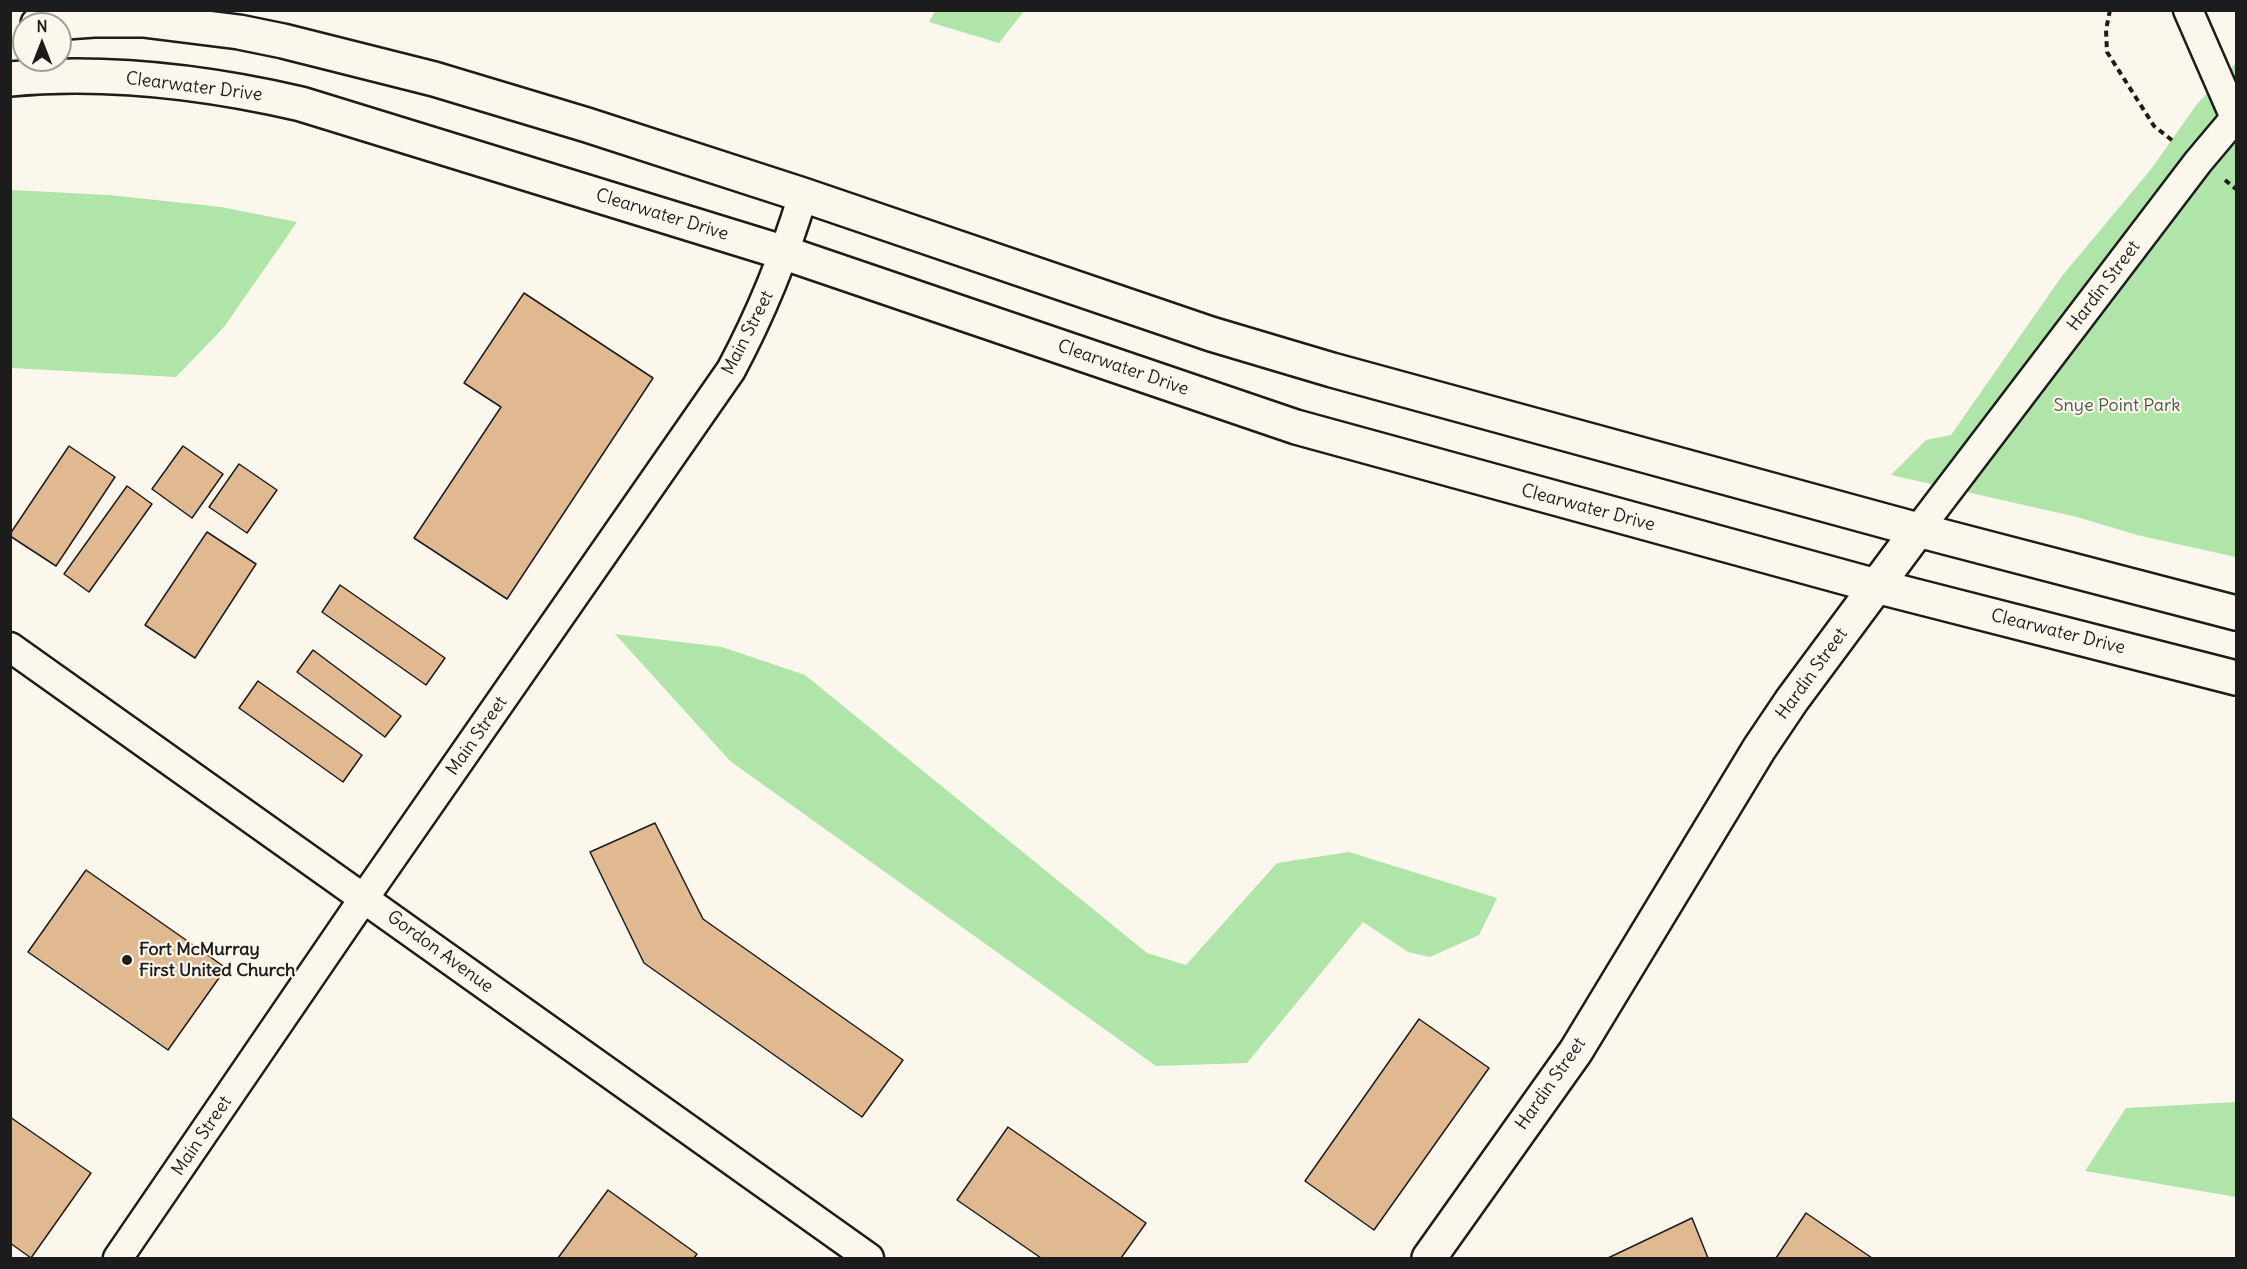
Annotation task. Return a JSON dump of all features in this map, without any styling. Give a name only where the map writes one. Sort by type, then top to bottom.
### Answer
[{"type":"main road","points":[[72,22],[143,21],[239,32],[283,40],[434,79],[587,125],[803,195],[1211,334],[1918,530],[2236,613]]},
{"type":"main road","name":"Clearwater Drive","points":[[10,79],[71,76],[131,78],[251,92],[301,104],[785,253],[1296,427],[1876,586],[2236,678]]},
{"type":"main road","name":"Hardin Street","points":[[1429,1258],[1576,1051],[1759,749],[1792,700],[1918,530]]},
{"type":"street","points":[[2188,10],[2236,119]]},
{"type":"street","name":"Hardin Street","points":[[1918,530],[2198,162],[2236,119]]},
{"type":"street","name":"Main Street","points":[[118,1258],[364,898],[731,370],[756,324],[785,253],[803,195]]},
{"type":"street","name":"Gordon Avenue","points":[[10,647],[869,1258]]},
{"type":"path","points":[[2110,10],[2106,30],[2108,52],[2154,126],[2176,144]]},
{"type":"path","points":[[2228,182],[2236,189]]},
{"type":"green space","points":[[935,10],[1024,11],[999,43],[929,22]]},
{"type":"green space","name":"Snye Point Park","points":[[2236,63],[2236,557],[2137,535],[2077,517],[1891,475],[1926,440],[1951,435],[2062,276],[2152,168],[2197,104]]},
{"type":"green space","points":[[11,190],[109,195],[221,207],[297,222],[224,327],[176,377],[11,368]]},
{"type":"green space","points":[[615,634],[722,647],[805,675],[1147,953],[1186,965],[1277,863],[1349,852],[1497,898],[1479,935],[1430,957],[1408,952],[1363,922],[1247,1063],[1156,1066],[730,761]]},
{"type":"green space","points":[[2236,1096],[2236,1197],[2085,1171],[2126,1108],[2235,1102]]},
{"type":"building","points":[[524,293],[653,378],[507,599],[414,538],[501,407],[464,383]]},
{"type":"building","points":[[69,446],[115,477],[56,566],[10,534]]},
{"type":"building","points":[[183,446],[223,474],[192,518],[152,489]]},
{"type":"building","points":[[239,464],[277,490],[247,533],[209,507]]},
{"type":"building","points":[[127,486],[152,504],[89,592],[64,574]]},
{"type":"building","points":[[207,532],[256,564],[195,658],[145,625]]},
{"type":"building","points":[[340,585],[445,658],[426,685],[322,612]]},
{"type":"building","points":[[313,650],[401,716],[385,737],[297,672]]},
{"type":"building","points":[[258,681],[362,755],[343,782],[239,708]]},
{"type":"building","points":[[655,823],[703,919],[903,1060],[862,1117],[644,963],[590,852]]},
{"type":"building","name":"Fort McMurray First United Church","points":[[86,870],[226,968],[168,1050],[28,952]]},
{"type":"building","points":[[1419,1019],[1489,1068],[1374,1230],[1305,1181]]},
{"type":"building","points":[[10,1117],[91,1173],[31,1258],[10,1243]]},
{"type":"building","points":[[1008,1127],[1146,1223],[1121,1258],[1041,1258],[957,1200]]},
{"type":"building","points":[[608,1190],[697,1254],[694,1258],[558,1258]]},
{"type":"building","points":[[1806,1213],[1872,1258],[1776,1258]]},
{"type":"building","points":[[1692,1218],[1708,1258],[1608,1258]]},
{"type":"place","name":"Fort McMurray First United Church","points":[[127,960]]}]
